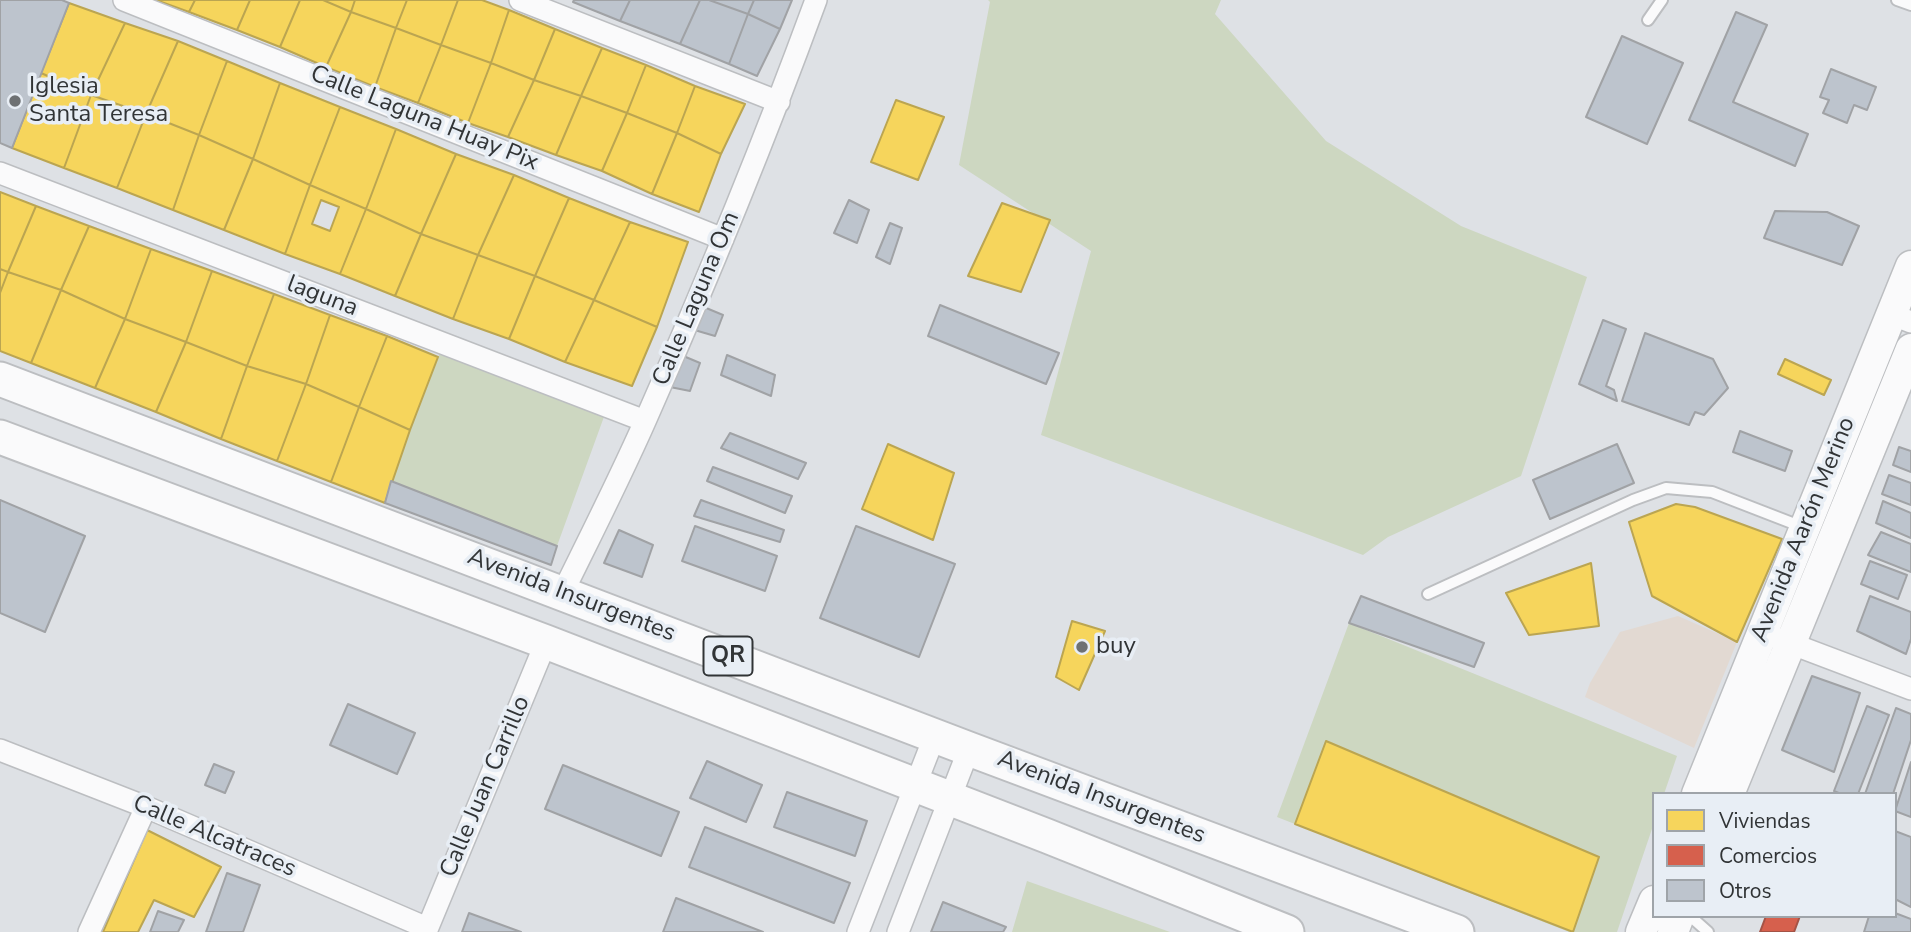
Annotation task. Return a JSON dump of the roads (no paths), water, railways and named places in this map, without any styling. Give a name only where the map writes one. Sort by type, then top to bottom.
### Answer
[{"type":"main road","name":"Avenida Aarón Merino","points":[[1698,792],[1805,528],[1901,318],[1911,266]]},
{"type":"main road","name":"Avenida Aarón Merino","points":[[1730,792],[1911,349]]},
{"type":"main road","name":"Avenida Insurgentes","points":[[0,379],[1457,932]]},
{"type":"main road","name":"QR","points":[[0,437],[546,642],[1287,932]]},
{"type":"main road","points":[[206,514],[224,464]]},
{"type":"main road","points":[[1641,932],[1652,906]]},
{"type":"street","name":"Calle Laguna Huay Pix","points":[[124,0],[723,239]]},
{"type":"street","points":[[520,0],[779,102]]},
{"type":"street","name":"Calle Laguna Om","points":[[563,592],[645,421],[723,239],[779,102],[816,0]]},
{"type":"street","name":"laguna","points":[[0,173],[645,421]]},
{"type":"street","points":[[1763,632],[1911,689]]},
{"type":"street","name":"Calle Juan Carrillo","points":[[426,930],[546,642]]},
{"type":"street","points":[[859,932],[935,735]]},
{"type":"street","points":[[898,932],[969,749]]},
{"type":"street","name":"Calle Alcatraces","points":[[0,750],[146,807],[426,930]]},
{"type":"street","points":[[89,932],[146,807]]},
{"type":"lane","points":[[1648,20],[1662,0]]},
{"type":"lane","points":[[1898,0],[1911,5]]},
{"type":"lane","points":[[1427,594],[1633,500],[1666,488],[1712,492],[1805,528]]},
{"type":"lane","points":[[1692,918],[1708,932]]},
{"type":"place","name":"Iglesia Santa Teresa","points":[[15,101]]},
{"type":"place","name":"buy","points":[[1082,647]]}]
